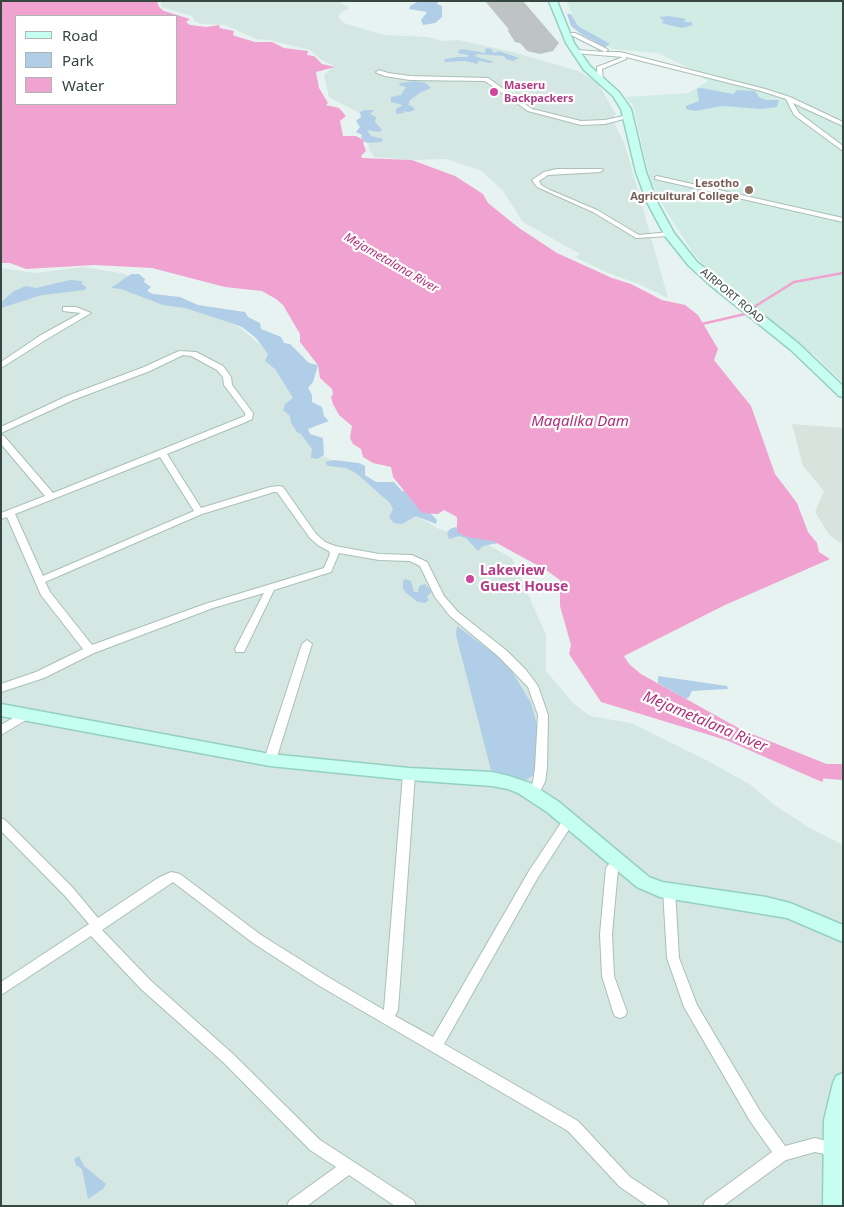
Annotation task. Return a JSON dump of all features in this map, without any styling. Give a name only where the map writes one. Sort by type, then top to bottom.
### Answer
[{"type":"main road","name":"AIRPORT ROAD","points":[[553,1],[570,43],[587,68],[616,94],[626,109],[647,189],[669,234],[693,264],[795,347],[843,393]]},
{"type":"main road","name":"AIRPORT ROAD","points":[[559,1],[577,52]]},
{"type":"main road","points":[[1,710],[270,760],[409,774],[492,779],[510,783],[533,794],[569,820],[643,882],[668,890],[790,911],[843,934]]},
{"type":"main road","points":[[836,1200],[833,1149],[835,1120],[843,1083]]},
{"type":"street","points":[[572,34],[594,46],[620,54],[788,98],[843,124]]},
{"type":"street","points":[[577,52],[620,54],[624,58],[599,68],[600,81]]},
{"type":"street","points":[[379,72],[386,75],[410,78],[486,79],[530,110],[581,123],[605,122],[628,117]]},
{"type":"street","points":[[788,98],[796,114],[843,149]]},
{"type":"street","points":[[600,170],[557,171],[546,173],[535,180],[539,186],[548,191],[595,211],[638,237],[669,234]]},
{"type":"street","points":[[658,178],[843,220]]},
{"type":"street","points":[[1,366],[44,337],[87,313],[76,309],[66,309]]},
{"type":"street","points":[[1,430],[105,383],[147,369],[176,354],[193,354],[211,363],[225,374],[228,385],[246,407],[250,417],[6,514],[45,594],[90,650]]},
{"type":"street","points":[[1,438],[51,497]]},
{"type":"street","points":[[162,453],[199,512]]},
{"type":"street","points":[[40,581],[199,512],[267,491],[280,490],[313,536],[333,550],[372,557],[406,557],[424,564],[440,596],[454,614],[503,654],[533,686],[543,716],[539,782],[533,794]]},
{"type":"street","points":[[1,688],[40,675],[90,650],[209,606],[328,570],[335,554],[333,550]]},
{"type":"street","points":[[240,649],[270,592],[269,588]]},
{"type":"street","points":[[270,760],[307,644]]},
{"type":"street","points":[[1,731],[27,714]]},
{"type":"street","points":[[387,1017],[391,1010],[409,774]]},
{"type":"street","points":[[435,1046],[533,875],[569,820]]},
{"type":"street","points":[[1,823],[69,892],[95,927],[146,986],[228,1058],[315,1145],[409,1206]]},
{"type":"street","points":[[617,862],[612,868],[606,934],[608,976],[620,1012]]},
{"type":"street","points":[[1,989],[162,882],[171,877],[176,878],[257,939],[323,981],[573,1126],[625,1182],[662,1206]]},
{"type":"street","points":[[668,890],[673,958],[691,1007],[756,1116],[782,1154]]},
{"type":"street","points":[[710,1206],[782,1154],[815,1145],[833,1149]]},
{"type":"street","points":[[294,1206],[350,1166]]},
{"type":"shaded area","points":[[161,1],[337,1],[350,8],[340,13],[338,18],[344,23],[385,35],[428,37],[442,41],[458,40],[513,52],[578,71],[597,82],[616,114],[612,119],[625,145],[668,298],[575,257],[580,254],[523,222],[503,191],[482,171],[446,159],[412,160],[374,157],[369,149],[365,116],[329,97],[324,75],[334,66],[320,59],[310,50],[269,40],[256,39],[225,25],[201,24],[194,21],[192,16],[161,7]]},
{"type":"shaded area","name":"Lesotho Agricultural College","points":[[567,1],[843,1],[843,383],[814,355],[715,278],[693,253],[662,204],[649,176],[633,105],[625,97],[689,93],[708,81],[683,65],[658,53],[613,49],[577,27]]},
{"type":"shaded area","points":[[84,267],[126,274],[132,281],[132,287],[167,304],[208,313],[239,327],[273,355],[305,412],[304,430],[319,455],[349,466],[410,512],[439,529],[481,541],[512,558],[546,635],[546,671],[574,704],[590,716],[631,723],[706,760],[751,785],[773,804],[808,827],[843,845],[843,1206],[1,1206],[1,268],[34,273]]},
{"type":"shaded area","points":[[792,424],[843,428],[843,544],[830,536],[815,512],[824,491],[803,466]]},
{"type":"green space","points":[[419,1],[438,2],[437,4],[442,6],[442,17],[435,23],[423,25],[421,20],[427,12],[409,9],[410,6]]},
{"type":"green space","points":[[567,14],[571,14],[578,26],[610,44],[605,47],[581,34],[571,26]]},
{"type":"green space","points":[[669,16],[686,19],[684,22],[691,22],[693,25],[682,28],[661,23],[664,21],[659,17]]},
{"type":"green space","points":[[486,48],[492,49],[493,53],[499,51],[519,58],[513,61],[506,59],[504,56],[477,54],[474,56],[494,62],[489,63],[477,60],[479,61],[477,64],[465,61],[444,62],[445,59],[468,57],[468,55],[458,53],[462,49],[485,53]]},
{"type":"green space","points":[[416,81],[426,83],[431,88],[410,100],[408,105],[412,106],[415,110],[396,114],[396,109],[403,105],[391,102],[391,97],[401,95],[406,87],[399,85],[400,83]]},
{"type":"green space","points":[[701,88],[733,94],[737,90],[755,91],[759,97],[766,100],[779,100],[777,107],[761,109],[722,106],[695,111],[686,109],[686,106],[699,101],[697,89]]},
{"type":"green space","points":[[374,110],[370,114],[376,117],[375,122],[382,130],[379,132],[367,130],[371,136],[383,139],[381,142],[367,143],[361,138],[362,135],[356,132],[360,127],[356,121],[361,117],[360,112]]},
{"type":"green space","points":[[131,274],[139,274],[145,279],[144,282],[151,287],[147,291],[153,294],[180,297],[198,305],[245,312],[248,317],[260,323],[261,329],[281,337],[284,343],[290,344],[309,363],[318,365],[313,382],[308,388],[312,395],[312,402],[322,407],[324,416],[329,421],[308,429],[310,434],[323,438],[324,455],[317,459],[311,458],[312,449],[291,423],[290,416],[283,410],[285,404],[293,398],[275,369],[265,361],[268,354],[256,338],[242,327],[228,322],[185,308],[163,305],[121,289],[111,288]]},
{"type":"green space","points":[[70,280],[82,281],[82,284],[86,287],[85,290],[42,295],[1,308],[1,302],[14,291],[26,286],[36,288]]},
{"type":"green space","points":[[334,460],[359,463],[365,466],[365,475],[376,482],[394,482],[402,491],[410,492],[437,520],[436,524],[416,516],[402,524],[394,523],[389,517],[393,509],[390,503],[356,473],[346,468],[328,466],[325,462]]},
{"type":"green space","points":[[456,527],[468,533],[489,533],[498,543],[483,546],[478,551],[466,538],[459,536],[449,539],[447,533],[450,529]]},
{"type":"green space","points":[[406,579],[411,581],[414,592],[418,592],[419,586],[425,584],[432,592],[427,596],[429,600],[425,603],[418,602],[406,593],[403,588],[403,581]]},
{"type":"green space","points":[[457,626],[507,663],[531,703],[540,736],[537,773],[526,780],[491,770],[456,635]]},
{"type":"green space","points":[[658,676],[727,686],[728,689],[692,691],[686,699],[658,683]]},
{"type":"green space","points":[[79,1156],[84,1166],[106,1184],[103,1189],[88,1199],[82,1169],[76,1165],[74,1159]]},
{"type":"water","name":"Maqalika Dam","points":[[1,1],[157,1],[159,7],[164,11],[177,15],[15,15],[15,105],[178,105],[178,15],[190,19],[186,22],[190,25],[206,27],[219,25],[220,28],[234,31],[233,35],[235,36],[255,42],[272,42],[284,48],[308,51],[307,55],[314,56],[322,64],[335,67],[316,72],[319,88],[328,103],[326,105],[339,108],[346,116],[340,121],[343,136],[356,136],[365,141],[363,143],[366,151],[361,156],[362,158],[412,160],[455,176],[483,194],[488,203],[519,228],[557,253],[612,278],[631,284],[662,300],[685,305],[698,315],[718,349],[714,360],[751,406],[775,474],[797,503],[808,532],[817,543],[819,552],[830,559],[725,605],[624,656],[629,664],[641,674],[742,730],[829,765],[822,782],[726,740],[601,702],[569,654],[571,645],[560,606],[560,580],[546,570],[493,541],[467,537],[457,532],[457,517],[444,510],[438,514],[422,513],[393,477],[391,467],[373,463],[363,457],[361,449],[353,444],[350,438],[352,426],[339,415],[333,404],[331,397],[333,394],[332,389],[320,378],[318,365],[300,342],[300,334],[283,305],[276,299],[262,291],[225,287],[152,268],[94,265],[26,269],[10,263],[1,263]]},
{"type":"waterway","points":[[754,307],[794,282],[843,273]]},
{"type":"waterway","points":[[702,324],[745,314]]},
{"type":"waterway","name":"Mejametalana River","points":[[826,772],[843,772]]},
{"type":"taxiway","points":[[516,16],[518,22],[515,31],[520,39],[536,42],[545,38],[527,28]]},
{"type":"runway","points":[[503,1],[540,43]]},
{"type":"place","name":"Maseru Backpackers","points":[[494,92]]},
{"type":"place","name":"Lesotho Agricultural College","points":[[749,190]]},
{"type":"place","name":"Lakeview Guest House","points":[[470,579]]}]
